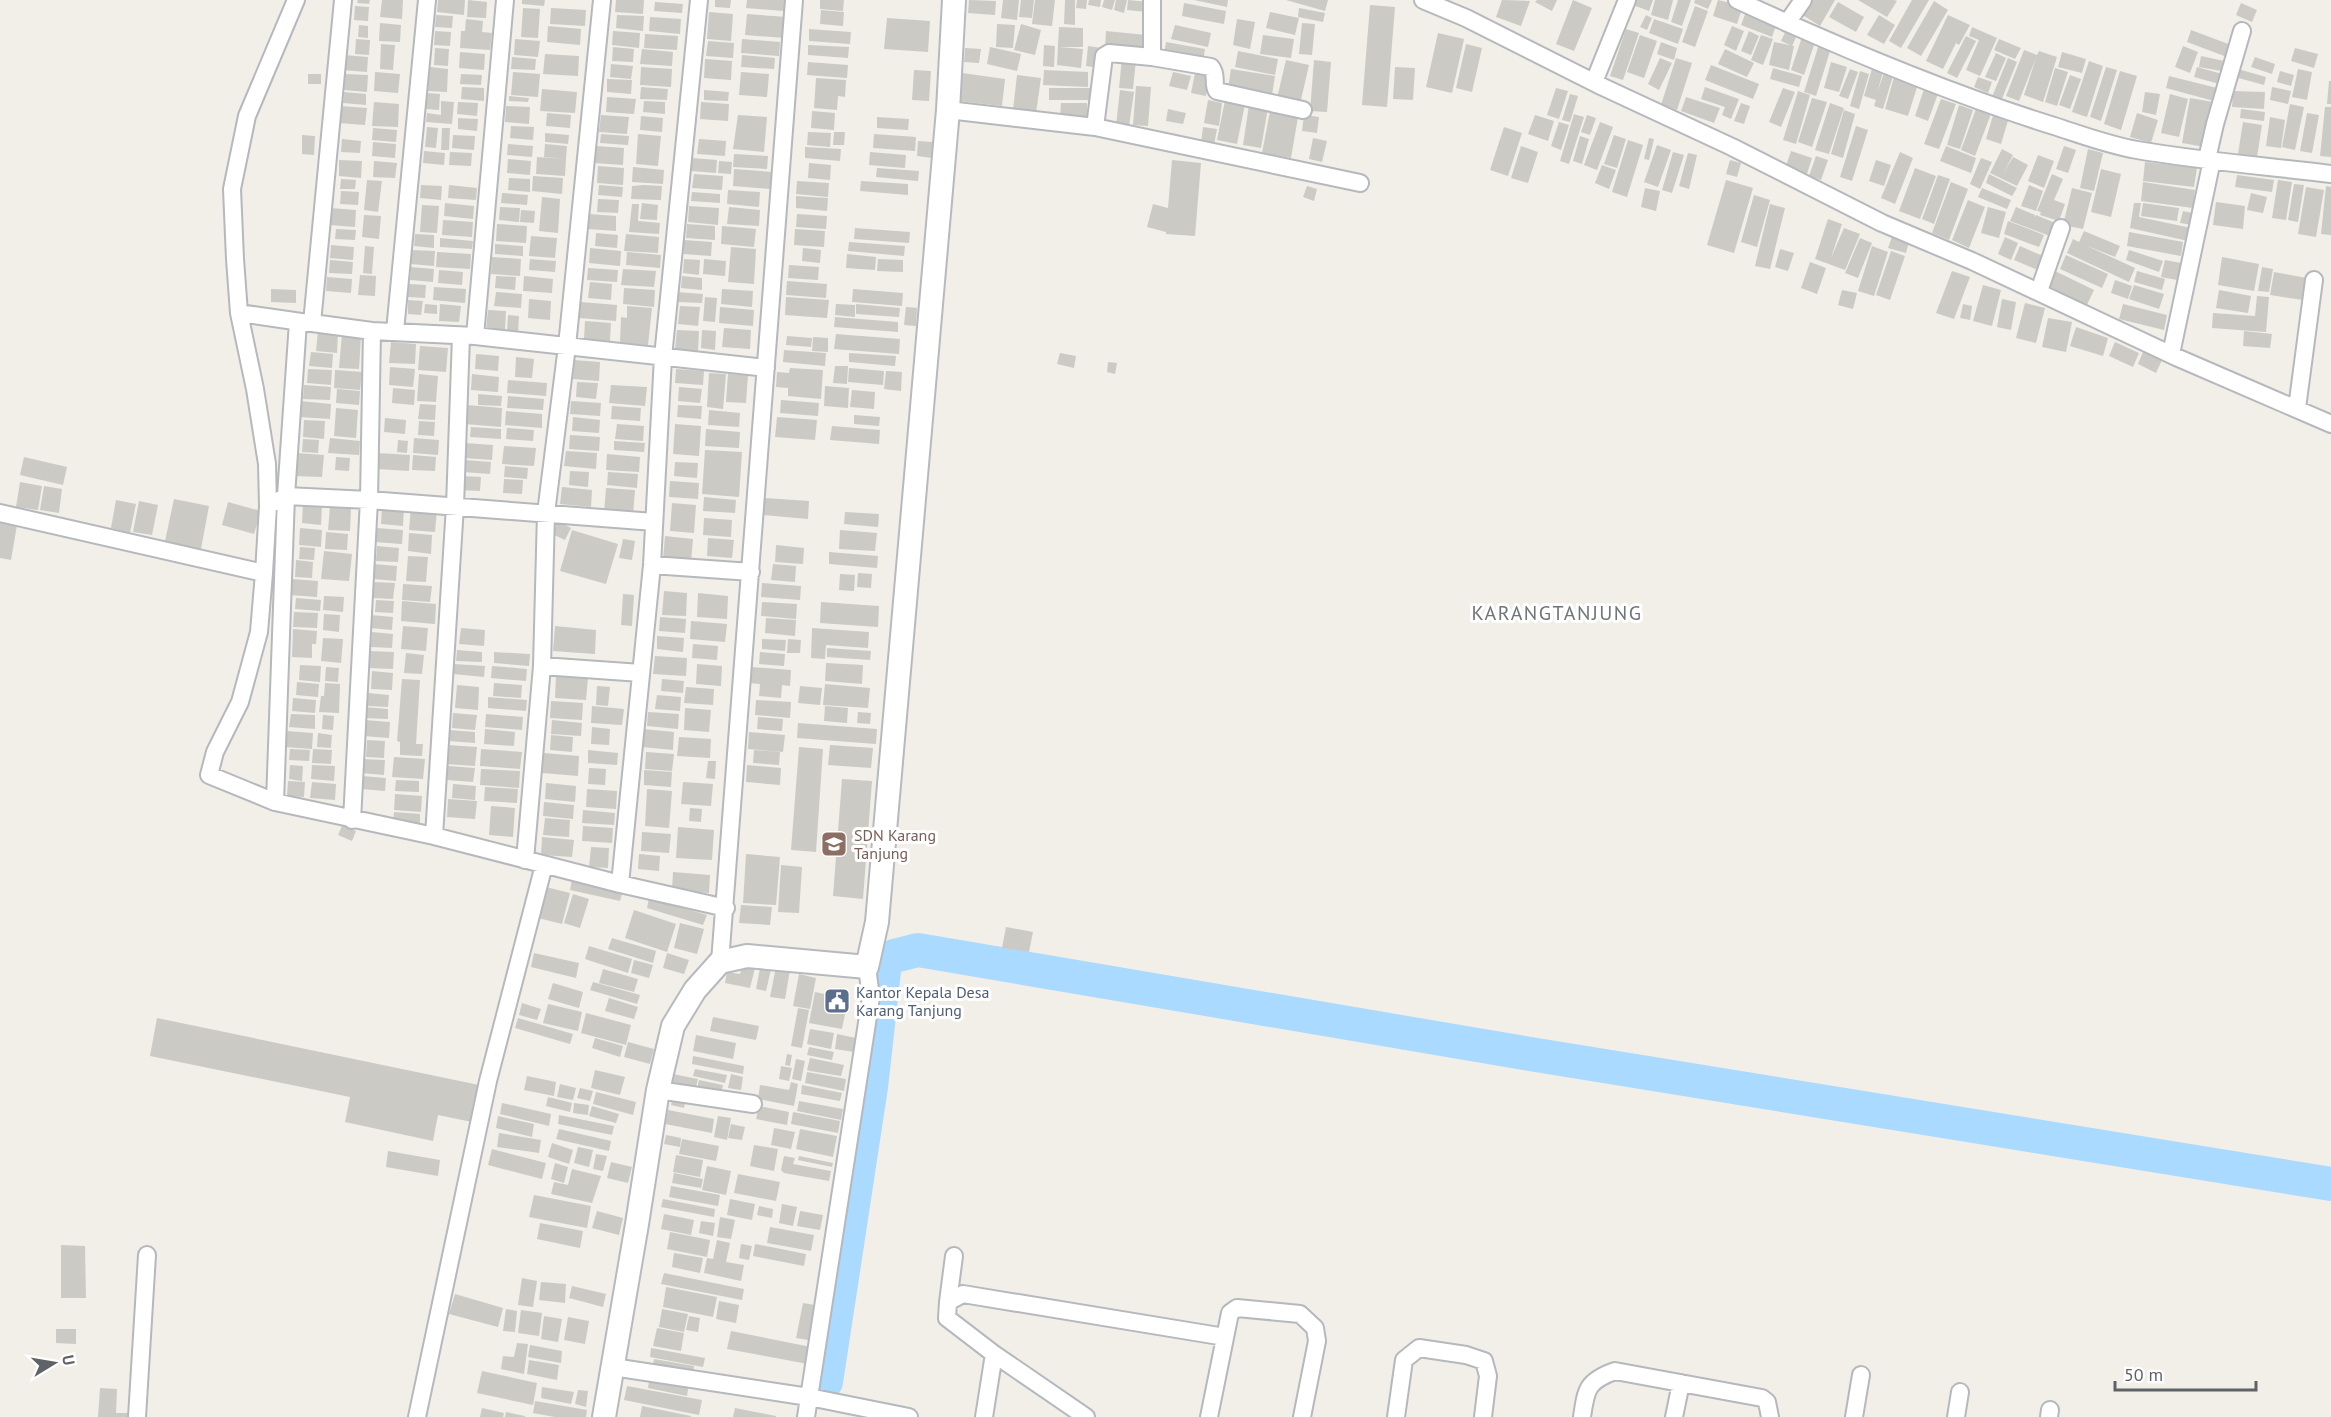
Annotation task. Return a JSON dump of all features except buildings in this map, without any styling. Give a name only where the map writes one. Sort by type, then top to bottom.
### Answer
[{"type":"street","points":[[297,0],[248,116],[232,189],[234,249],[240,313],[265,453],[268,506],[264,573],[256,642],[240,702],[216,752],[209,775],[275,802],[434,836],[620,884],[726,908]]},
{"type":"street","points":[[275,802],[286,496],[343,0]]},
{"type":"street","points":[[395,331],[427,0]]},
{"type":"street","points":[[434,836],[468,336],[505,0]]},
{"type":"street","points":[[525,860],[542,666],[546,513],[567,346],[602,0]]},
{"type":"street","points":[[620,884],[652,565],[663,357],[699,0]]},
{"type":"street","points":[[604,1417],[638,1224],[658,1090],[672,1026],[695,990],[720,962],[726,908],[794,0]]},
{"type":"street","points":[[806,1417],[871,997],[867,967],[877,921],[948,110],[954,0]]},
{"type":"street","points":[[1152,0],[1152,57]]},
{"type":"street","points":[[1423,0],[1466,18],[1732,147],[1882,224],[2039,291],[2171,354],[2331,424]]},
{"type":"street","points":[[1594,82],[1627,0]]},
{"type":"street","points":[[1737,0],[1888,67],[2007,112],[2116,145],[2210,160],[2331,174]]},
{"type":"street","points":[[1788,23],[1803,0]]},
{"type":"street","points":[[2171,354],[2218,113],[2242,31]]},
{"type":"street","points":[[1095,127],[1104,56],[1109,53],[1152,57],[1212,67],[1215,71],[1217,91],[1303,110]]},
{"type":"street","points":[[948,110],[1095,127],[1360,183]]},
{"type":"street","points":[[2039,291],[2061,228]]},
{"type":"street","points":[[2297,408],[2314,280]]},
{"type":"street","points":[[240,313],[372,331],[468,336],[766,368]]},
{"type":"street","points":[[352,820],[369,500],[372,331]]},
{"type":"street","points":[[268,506],[286,496],[455,506],[654,522]]},
{"type":"street","points":[[0,513],[264,573]]},
{"type":"street","points":[[652,565],[751,572]]},
{"type":"street","points":[[542,666],[641,673]]},
{"type":"street","points":[[417,1417],[488,1081],[544,865]]},
{"type":"street","points":[[720,962],[747,956],[867,967]]},
{"type":"street","points":[[658,1090],[753,1104]]},
{"type":"street","points":[[137,1417],[147,1255]]},
{"type":"street","points":[[954,1256],[947,1318],[994,1354],[1086,1417]]},
{"type":"street","points":[[948,1302],[963,1294],[1225,1337]]},
{"type":"street","points":[[1209,1417],[1230,1313],[1236,1308],[1300,1314],[1315,1328],[1317,1341],[1302,1417]]},
{"type":"street","points":[[1396,1417],[1404,1360],[1419,1348],[1466,1355],[1484,1361],[1488,1376],[1483,1417]]},
{"type":"street","points":[[984,1417],[994,1354]]},
{"type":"street","points":[[613,1367],[809,1397],[909,1417]]},
{"type":"street","points":[[1582,1417],[1586,1391],[1597,1377],[1615,1371],[1762,1398],[1767,1402],[1770,1417]]},
{"type":"street","points":[[1854,1417],[1861,1375]]},
{"type":"street","points":[[1674,1417],[1681,1383]]},
{"type":"street","points":[[1956,1417],[1960,1392]]},
{"type":"waterway","points":[[826,1382],[871,1087],[885,962],[894,956],[918,950],[1524,1053],[2331,1184]]},
{"type":"place","name":"SDN Karang Tanjung","points":[[834,844]]},
{"type":"place","name":"Kantor Kepala Desa Karang Tanjung","points":[[837,1001]]},
{"type":"district","name":"KARANGTANJUNG","points":[[1557,613]]}]
